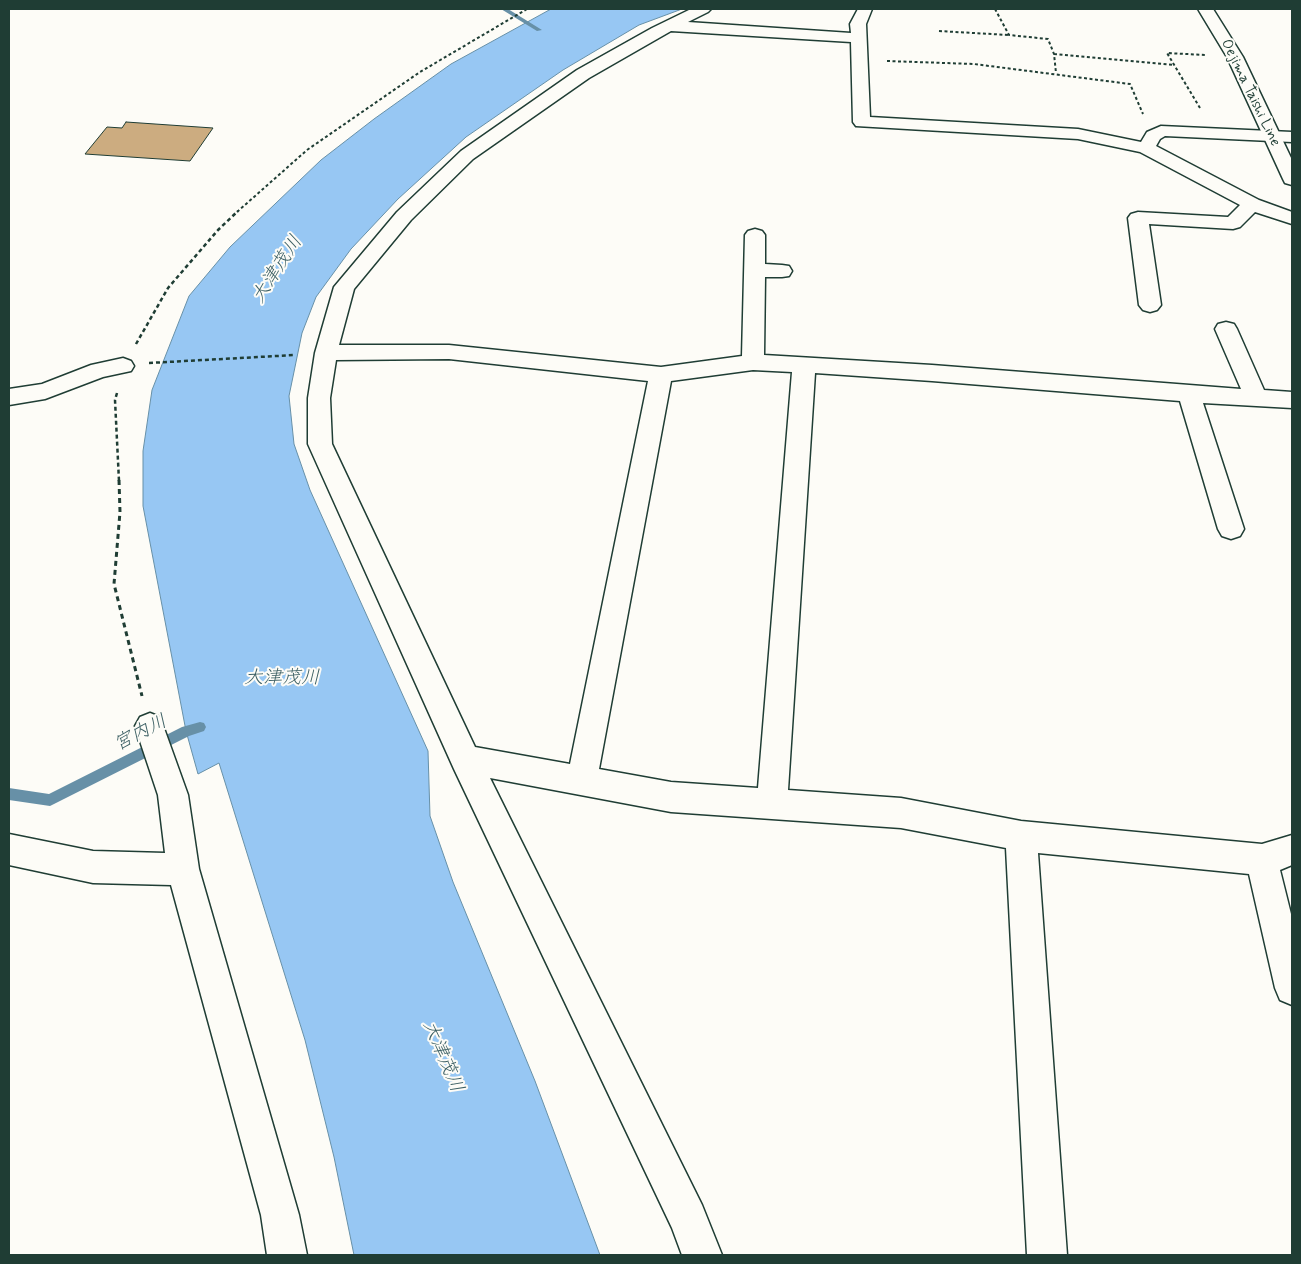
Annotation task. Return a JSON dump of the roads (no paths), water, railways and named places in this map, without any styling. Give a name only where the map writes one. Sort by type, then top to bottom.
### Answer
[{"type":"street","points":[[702,1255],[688,1218],[465,760],[320,444],[319,398],[326,354],[344,287],[404,216],[467,155],[583,74],[668,26],[703,9]]},
{"type":"street","points":[[865,9],[858,24],[862,122],[1078,134],[1149,142],[1252,204],[1292,218]]},
{"type":"street","name":"Oejima Taishi Line","points":[[1206,9],[1235,57],[1292,179]]},
{"type":"street","points":[[668,26],[859,38]]},
{"type":"street","points":[[718,49],[722,30]]},
{"type":"street","points":[[1149,142],[1161,131],[1219,132],[1292,137]]},
{"type":"street","points":[[1150,305],[1138,218],[1233,223],[1252,204]]},
{"type":"street","points":[[753,362],[754,235]]},
{"type":"street","points":[[755,270],[782,271]]},
{"type":"street","points":[[1226,329],[1256,397]]},
{"type":"street","points":[[326,354],[449,352],[661,375],[753,362],[804,367],[932,373],[1189,394],[1292,400]]},
{"type":"street","points":[[9,397],[45,390],[99,370],[123,366]]},
{"type":"street","points":[[772,804],[804,367]]},
{"type":"street","points":[[582,781],[661,375]]},
{"type":"street","points":[[1189,394],[1231,529]]},
{"type":"street","points":[[150,726],[173,795],[183,869],[280,1215],[286,1255]]},
{"type":"street","points":[[465,760],[671,797],[901,813],[1021,836],[1262,860],[1292,850]]},
{"type":"street","points":[[1021,836],[1047,1255]]},
{"type":"street","points":[[9,850],[92,866],[183,869]]},
{"type":"street","points":[[1262,860],[1292,988]]},
{"type":"water","name":"大津茂川","points":[[551,9],[682,9],[639,25],[563,70],[466,137],[398,199],[351,249],[316,297],[302,333],[289,396],[294,444],[310,490],[428,751],[430,816],[453,882],[535,1081],[600,1255],[354,1255],[334,1157],[305,1040],[219,763],[198,774],[186,731],[143,506],[143,451],[152,390],[189,296],[230,247],[321,160],[451,64]]},
{"type":"waterway","points":[[504,9],[539,30]]},
{"type":"waterway","name":"宮内川","points":[[9,794],[50,800],[186,731],[200,727]]}]
